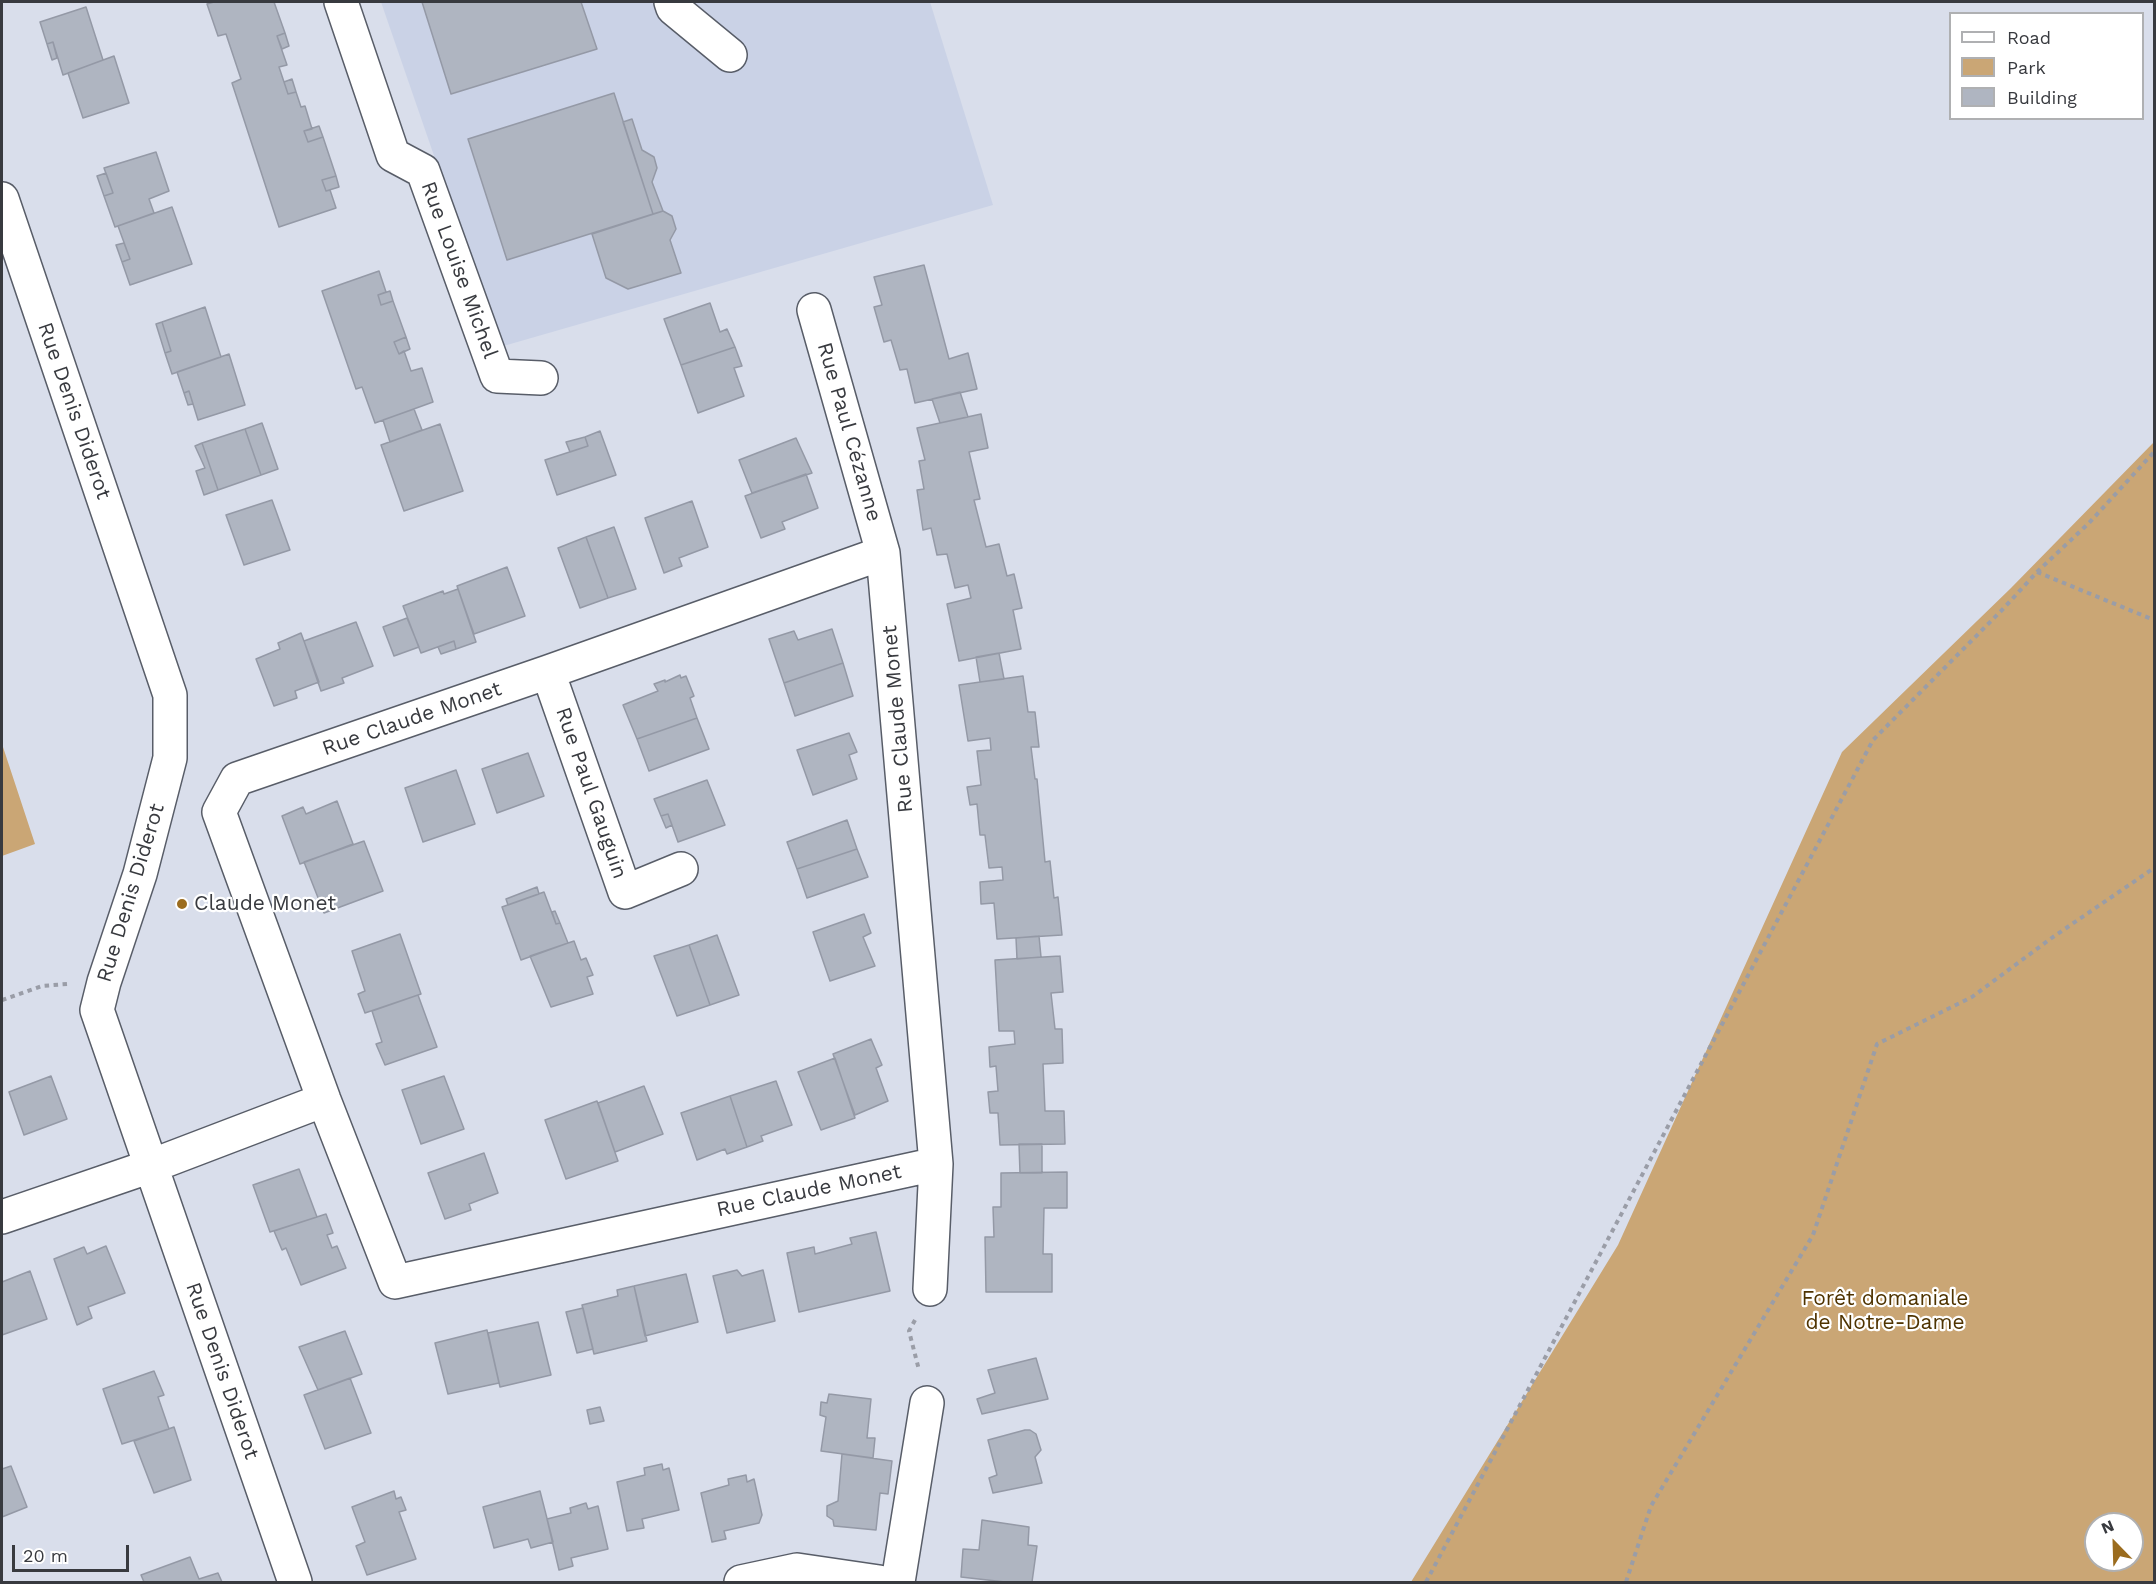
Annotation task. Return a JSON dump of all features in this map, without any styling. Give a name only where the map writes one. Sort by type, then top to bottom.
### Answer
[{"type":"street","name":"Rue Louise Michel","points":[[341,2],[393,155],[423,171],[497,376],[541,378]]},
{"type":"street","points":[[671,2],[673,8],[730,55]]},
{"type":"street","name":"Rue Denis Diderot","points":[[2,199],[170,695],[170,758],[140,874],[97,1010],[295,1582]]},
{"type":"street","name":"Rue Paul Cézanne","points":[[814,310],[884,553]]},
{"type":"street","name":"Rue Claude Monet","points":[[884,553],[936,1164],[395,1282],[324,1100],[219,812],[237,779],[548,672],[884,553]]},
{"type":"street","name":"Rue Paul Gauguin","points":[[548,672],[625,892],[681,868]]},
{"type":"street","points":[[2,1217],[151,1166],[324,1100]]},
{"type":"street","points":[[930,1289],[936,1164]]},
{"type":"street","points":[[898,1582],[927,1403]]},
{"type":"street","points":[[741,1582],[797,1570],[879,1582]]},
{"type":"path","points":[[1426,1582],[1873,740],[2037,572],[2089,524],[2154,452]]},
{"type":"path","points":[[2037,572],[2154,620]]},
{"type":"path","points":[[1626,1582],[1651,1506],[1813,1235],[1877,1044],[1972,997],[2053,937],[2154,868]]},
{"type":"path","points":[[2,1000],[42,986],[104,982]]},
{"type":"path","points":[[927,1403],[909,1331],[930,1289]]},
{"type":"shaded area","points":[[381,2],[930,2],[993,205],[500,347]]},
{"type":"green space","name":"Forêt domaniale de Notre-Dame","points":[[2154,442],[2154,1582],[1411,1582],[1618,1245],[1842,752],[2011,588]]},
{"type":"green space","points":[[2,744],[35,844],[2,856]]},
{"type":"building","points":[[274,2],[285,33],[277,36],[287,65],[279,67],[288,94],[296,92],[301,107],[305,106],[312,129],[304,131],[308,142],[323,137],[336,176],[322,180],[326,191],[330,190],[336,208],[279,227],[232,83],[241,79],[226,34],[218,36],[207,4]]},
{"type":"building","points":[[422,2],[581,2],[597,49],[451,94]]},
{"type":"building","points":[[86,7],[103,60],[63,75],[53,42],[47,44],[40,22]]},
{"type":"building","points":[[285,33],[289,46],[282,49],[277,36]]},
{"type":"building","points":[[53,42],[57,58],[52,60],[47,44]]},
{"type":"building","points":[[114,56],[129,103],[83,118],[68,73]]},
{"type":"building","points":[[292,79],[296,92],[288,94],[284,82]]},
{"type":"building","points":[[614,93],[653,214],[507,260],[468,139]]},
{"type":"building","points":[[632,119],[642,150],[654,157],[657,168],[652,182],[663,211],[653,214],[623,122]]},
{"type":"building","points":[[319,126],[323,137],[308,142],[304,131]]},
{"type":"building","points":[[156,152],[169,191],[149,199],[154,213],[115,227],[104,196],[113,193],[104,168]]},
{"type":"building","points":[[106,173],[113,193],[104,196],[97,176]]},
{"type":"building","points":[[336,176],[339,187],[326,191],[322,180]]},
{"type":"building","points":[[172,207],[192,264],[130,285],[122,262],[130,259],[118,226]]},
{"type":"building","points":[[663,211],[672,216],[676,229],[670,240],[681,273],[628,289],[606,278],[592,234]]},
{"type":"building","points":[[124,243],[130,259],[122,262],[116,245]]},
{"type":"building","points":[[924,265],[949,359],[968,353],[977,389],[915,403],[907,369],[900,370],[891,340],[884,342],[874,307],[882,305],[874,277]]},
{"type":"building","points":[[379,271],[386,292],[378,295],[381,305],[393,301],[406,337],[394,342],[399,354],[404,351],[411,371],[422,368],[433,402],[375,423],[362,387],[356,389],[322,291]]},
{"type":"building","points":[[390,291],[393,301],[381,305],[378,295]]},
{"type":"building","points":[[710,303],[720,332],[727,329],[735,347],[681,365],[664,319]]},
{"type":"building","points":[[205,307],[221,357],[172,374],[165,353],[171,351],[162,322]]},
{"type":"building","points":[[162,322],[171,351],[165,353],[156,324]]},
{"type":"building","points":[[406,337],[410,349],[399,354],[394,342]]},
{"type":"building","points":[[735,347],[742,366],[734,368],[744,396],[698,413],[681,365]]},
{"type":"building","points":[[229,354],[245,405],[198,420],[189,391],[184,393],[177,372]]},
{"type":"building","points":[[189,391],[193,404],[188,405],[184,393]]},
{"type":"building","points":[[960,392],[968,417],[940,423],[932,399]]},
{"type":"building","points":[[414,409],[422,430],[390,442],[383,420]]},
{"type":"building","points":[[981,414],[988,448],[969,452],[980,499],[974,500],[986,547],[999,544],[1007,576],[1014,574],[1022,608],[1013,610],[1021,649],[959,661],[947,604],[971,598],[968,585],[955,588],[947,554],[937,555],[931,528],[923,530],[917,490],[924,489],[919,461],[925,460],[917,428]]},
{"type":"building","points":[[262,423],[278,469],[261,475],[245,429]]},
{"type":"building","points":[[440,424],[463,491],[404,511],[381,445]]},
{"type":"building","points":[[245,429],[261,475],[218,490],[202,443]]},
{"type":"building","points":[[600,431],[616,475],[557,495],[545,460],[588,446],[585,437]]},
{"type":"building","points":[[585,437],[588,446],[570,452],[566,442]]},
{"type":"building","points":[[796,438],[812,473],[752,493],[739,460]]},
{"type":"building","points":[[202,443],[218,490],[204,495],[196,471],[205,468],[195,446]]},
{"type":"building","points":[[806,474],[818,508],[782,522],[785,529],[761,538],[745,496]]},
{"type":"building","points":[[272,500],[290,550],[244,565],[226,515]]},
{"type":"building","points":[[692,501],[708,547],[679,558],[682,566],[664,573],[645,518]]},
{"type":"building","points":[[614,527],[636,589],[608,598],[586,537]]},
{"type":"building","points":[[586,537],[608,598],[580,608],[558,548]]},
{"type":"building","points":[[507,567],[525,616],[474,634],[457,586]]},
{"type":"building","points":[[458,589],[476,642],[456,649],[454,641],[421,653],[403,606],[443,591],[444,594]]},
{"type":"building","points":[[407,618],[419,647],[394,656],[383,627]]},
{"type":"building","points":[[356,622],[373,666],[342,678],[344,683],[321,691],[304,641]]},
{"type":"building","points":[[832,629],[843,663],[784,683],[769,639],[794,631],[798,640]]},
{"type":"building","points":[[301,633],[319,682],[295,691],[297,698],[274,706],[256,659],[280,649],[278,643]]},
{"type":"building","points":[[454,641],[456,649],[441,654],[438,647]]},
{"type":"building","points":[[999,653],[1004,679],[980,682],[976,657]]},
{"type":"building","points":[[843,663],[853,696],[795,716],[784,683]]},
{"type":"building","points":[[680,675],[681,678],[686,676],[694,696],[690,698],[697,718],[637,739],[623,705],[658,691],[654,684]]},
{"type":"building","points":[[1023,676],[1028,712],[1035,712],[1039,747],[1031,747],[1035,779],[1037,779],[1045,862],[1050,861],[1054,898],[1058,897],[1062,935],[997,939],[994,903],[981,904],[980,882],[1003,880],[1002,867],[989,868],[985,835],[980,835],[977,804],[970,805],[967,787],[981,785],[977,751],[991,750],[990,738],[968,741],[959,685]]},
{"type":"building","points":[[697,718],[709,749],[649,771],[637,739]]},
{"type":"building","points":[[849,733],[857,752],[849,755],[857,779],[813,795],[797,750]]},
{"type":"building","points":[[528,753],[544,796],[497,813],[482,769]]},
{"type":"building","points":[[456,770],[475,824],[423,842],[405,788]]},
{"type":"building","points":[[707,780],[725,825],[678,842],[668,814],[661,816],[654,799]]},
{"type":"building","points":[[337,801],[353,844],[300,864],[282,816],[303,807],[306,814]]},
{"type":"building","points":[[668,814],[672,825],[666,828],[661,816]]},
{"type":"building","points":[[847,820],[857,849],[797,869],[787,842]]},
{"type":"building","points":[[364,841],[383,891],[324,913],[304,862]]},
{"type":"building","points":[[857,849],[868,877],[807,898],[797,869]]},
{"type":"building","points":[[537,887],[539,894],[508,905],[506,899]]},
{"type":"building","points":[[544,892],[556,924],[560,923],[568,943],[521,960],[502,907]]},
{"type":"building","points":[[555,911],[560,923],[556,924],[552,912]]},
{"type":"building","points":[[864,914],[871,933],[863,937],[875,966],[830,981],[813,932]]},
{"type":"building","points":[[400,934],[421,994],[365,1013],[358,994],[365,991],[352,951]]},
{"type":"building","points":[[717,935],[739,995],[710,1005],[689,945]]},
{"type":"building","points":[[1039,936],[1041,957],[1017,959],[1016,938]]},
{"type":"building","points":[[574,941],[581,960],[586,958],[593,975],[587,977],[593,994],[551,1007],[530,956]]},
{"type":"building","points":[[689,945],[710,1005],[677,1016],[654,956]]},
{"type":"building","points":[[1060,956],[1063,992],[1051,993],[1055,1029],[1062,1029],[1063,1063],[1043,1064],[1045,1111],[1064,1111],[1065,1144],[1000,1145],[998,1113],[990,1113],[988,1092],[998,1091],[996,1066],[990,1067],[989,1047],[1015,1044],[1014,1031],[999,1031],[995,960]]},
{"type":"building","points":[[418,995],[437,1047],[385,1065],[376,1044],[382,1042],[372,1011]]},
{"type":"building","points":[[871,1039],[882,1065],[876,1068],[888,1101],[855,1115],[833,1054]]},
{"type":"building","points":[[835,1058],[855,1118],[821,1130],[798,1072]]},
{"type":"building","points":[[51,1076],[67,1119],[24,1135],[9,1092]]},
{"type":"building","points":[[444,1076],[464,1129],[421,1144],[402,1090]]},
{"type":"building","points":[[776,1081],[792,1125],[761,1136],[763,1141],[747,1147],[730,1096]]},
{"type":"building","points":[[644,1086],[663,1134],[615,1152],[598,1103]]},
{"type":"building","points":[[730,1096],[747,1147],[727,1154],[725,1149],[697,1160],[681,1113]]},
{"type":"building","points":[[597,1101],[618,1161],[566,1179],[545,1120]]},
{"type":"building","points":[[1019,1144],[1042,1144],[1042,1173],[1020,1173]]},
{"type":"building","points":[[484,1153],[498,1193],[469,1204],[471,1210],[445,1219],[428,1173]]},
{"type":"building","points":[[299,1169],[317,1217],[270,1232],[253,1185]]},
{"type":"building","points":[[1067,1172],[1067,1208],[1044,1208],[1043,1254],[1052,1254],[1052,1292],[986,1292],[985,1237],[994,1237],[993,1207],[1001,1207],[1001,1173]]},
{"type":"building","points":[[326,1214],[333,1233],[327,1235],[332,1248],[337,1246],[346,1268],[301,1285],[286,1248],[282,1250],[274,1231]]},
{"type":"building","points":[[876,1232],[890,1291],[799,1312],[787,1253],[814,1247],[815,1254],[852,1244],[850,1238]]},
{"type":"building","points":[[106,1246],[125,1293],[88,1307],[92,1318],[77,1325],[54,1259],[84,1247],[87,1254]]},
{"type":"building","points":[[737,1270],[742,1276],[763,1270],[775,1321],[727,1333],[713,1276]]},
{"type":"building","points":[[30,1271],[47,1319],[2,1335],[2,1282]]},
{"type":"building","points":[[686,1274],[698,1322],[645,1336],[634,1286]]},
{"type":"building","points":[[634,1286],[647,1341],[594,1354],[582,1305],[618,1296],[617,1290]]},
{"type":"building","points":[[583,1308],[593,1349],[577,1353],[566,1312]]},
{"type":"building","points":[[538,1322],[551,1375],[500,1387],[488,1333]]},
{"type":"building","points":[[487,1330],[499,1383],[448,1394],[435,1343]]},
{"type":"building","points":[[345,1331],[362,1374],[318,1390],[299,1347]]},
{"type":"building","points":[[1036,1358],[1048,1399],[982,1414],[977,1399],[995,1393],[988,1370]]},
{"type":"building","points":[[154,1371],[164,1395],[158,1397],[169,1429],[122,1444],[103,1389]]},
{"type":"building","points":[[350,1378],[371,1433],[325,1449],[304,1395]]},
{"type":"building","points":[[829,1394],[871,1399],[867,1438],[875,1438],[873,1458],[821,1451],[826,1417],[820,1415],[821,1402],[827,1403]]},
{"type":"building","points":[[600,1407],[604,1421],[590,1424],[587,1410]]},
{"type":"building","points":[[174,1427],[191,1480],[154,1493],[134,1441]]},
{"type":"building","points":[[1025,1430],[1036,1434],[1041,1450],[1035,1457],[1042,1483],[993,1493],[989,1478],[997,1475],[988,1440]]},
{"type":"building","points":[[842,1454],[892,1461],[888,1494],[880,1493],[876,1530],[834,1526],[833,1520],[827,1516],[827,1506],[838,1501]]},
{"type":"building","points":[[662,1464],[663,1470],[669,1468],[679,1510],[642,1519],[644,1528],[627,1531],[617,1482],[645,1475],[644,1468]]},
{"type":"building","points":[[11,1466],[27,1507],[2,1517],[2,1469]]},
{"type":"building","points":[[746,1475],[747,1482],[754,1479],[762,1515],[759,1523],[724,1531],[726,1539],[712,1542],[701,1493],[729,1485],[728,1479]]},
{"type":"building","points":[[394,1491],[396,1499],[401,1497],[406,1510],[399,1512],[416,1559],[367,1575],[356,1546],[365,1542],[352,1507]]},
{"type":"building","points":[[540,1491],[553,1542],[531,1548],[528,1539],[494,1548],[483,1507]]},
{"type":"building","points":[[586,1503],[588,1509],[598,1506],[608,1549],[571,1558],[573,1566],[559,1570],[547,1519],[571,1513],[570,1508]]},
{"type":"building","points":[[982,1520],[1029,1527],[1028,1545],[1037,1546],[1032,1582],[1005,1582],[961,1577],[963,1549],[979,1550]]},
{"type":"building","points":[[190,1557],[199,1579],[218,1573],[222,1582],[144,1582],[141,1575]]},
{"type":"place","name":"Claude Monet","points":[[182,904]]}]
